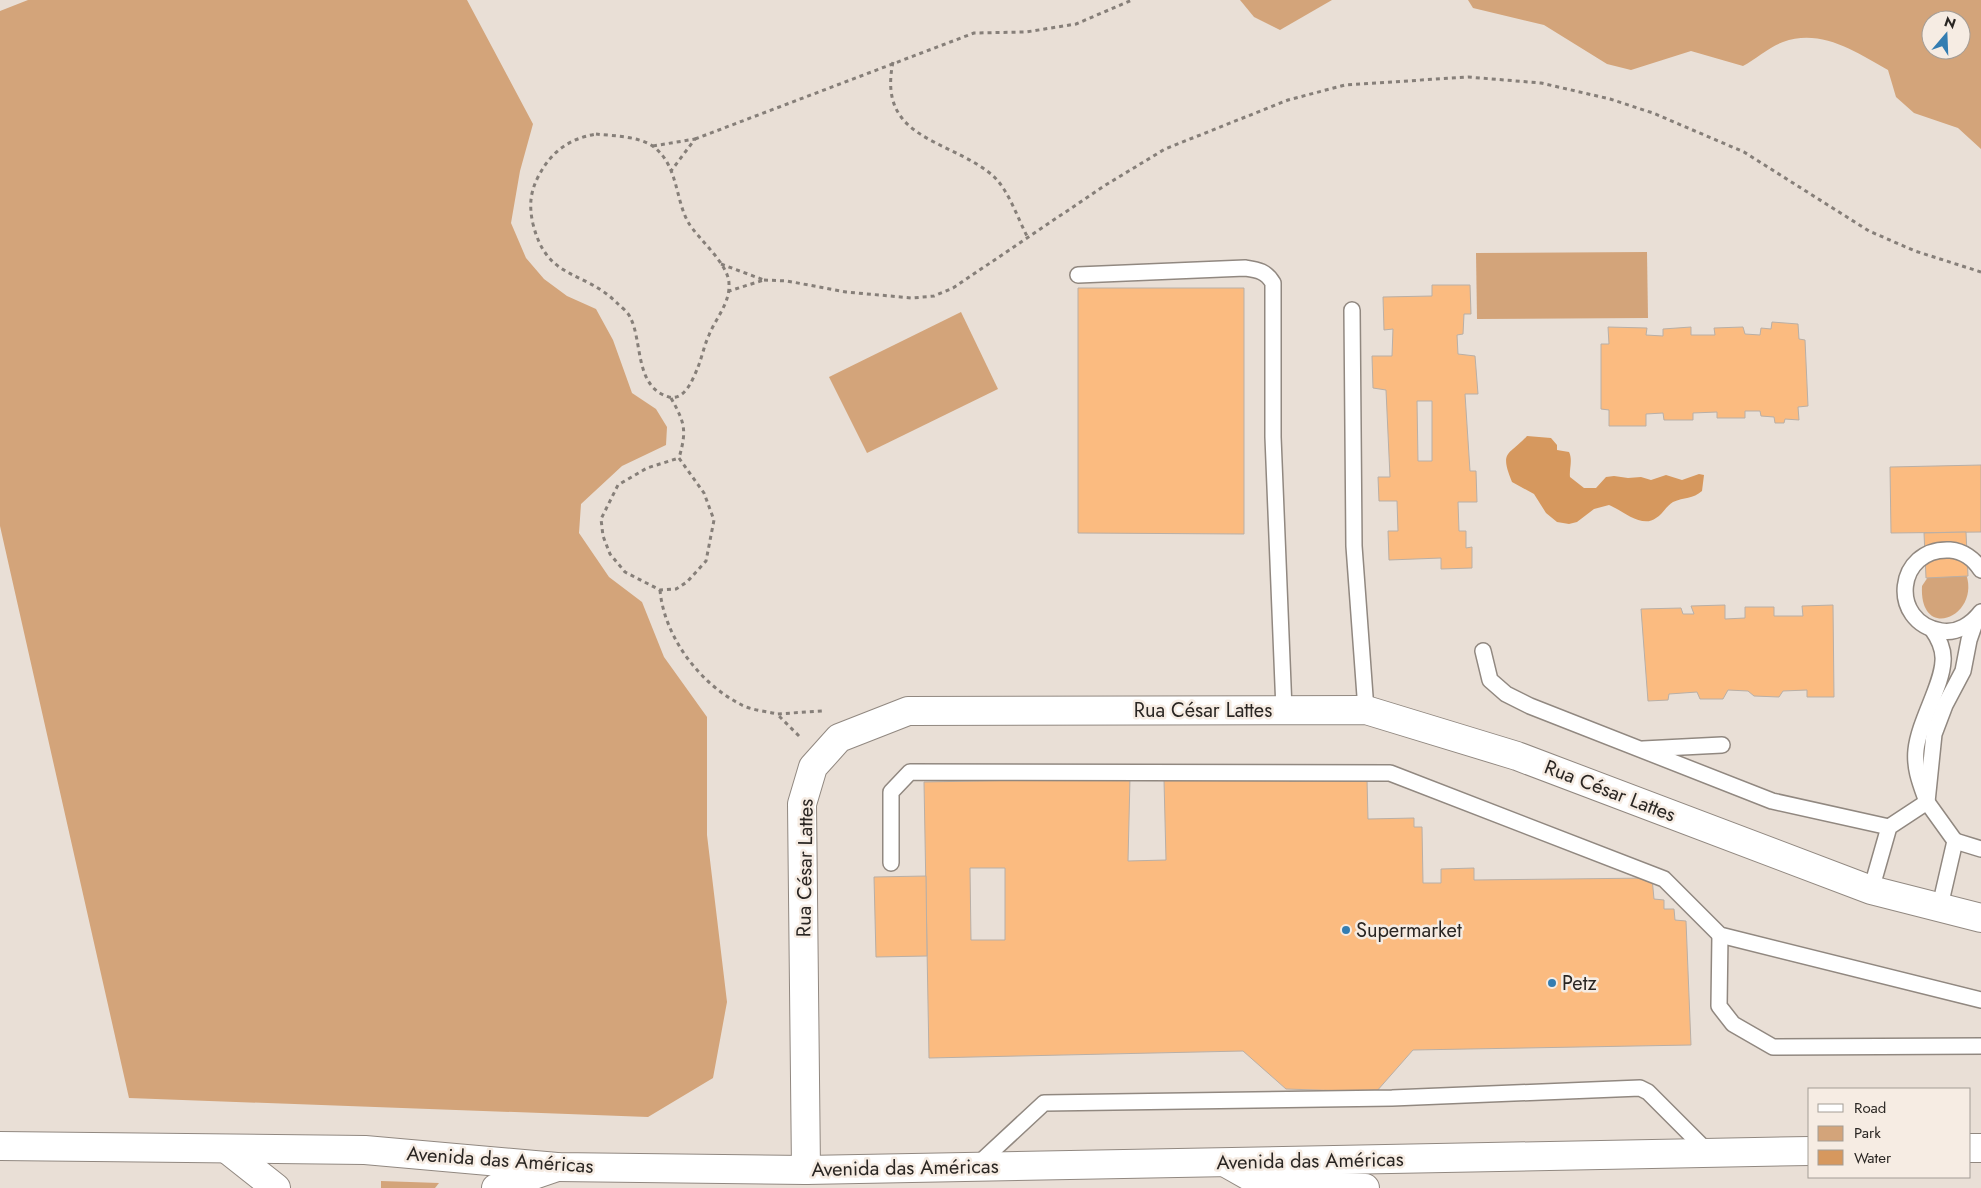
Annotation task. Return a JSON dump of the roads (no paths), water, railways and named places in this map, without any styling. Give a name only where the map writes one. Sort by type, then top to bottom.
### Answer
[{"type":"main road","name":"Rua César Lattes","points":[[806,1170],[802,804],[813,767],[839,738],[908,711],[1366,710],[1517,756],[1871,890],[1940,906],[1981,918]]},
{"type":"main road","name":"Avenida das Américas","points":[[0,1146],[364,1150],[557,1167],[806,1170],[1808,1151]]},
{"type":"main road","points":[[228,1150],[276,1188]]},
{"type":"main road","points":[[1226,1163],[1263,1184],[1365,1188]]},
{"type":"main road","points":[[496,1188],[557,1167]]},
{"type":"lane","points":[[1078,275],[1245,268],[1259,270],[1268,274],[1273,283],[1273,437],[1284,710]]},
{"type":"lane","points":[[1352,310],[1354,546],[1366,710]]},
{"type":"lane","points":[[1979,615],[1959,629],[1946,632],[1932,629],[1920,622],[1910,612],[1905,599],[1905,585],[1909,572],[1917,561],[1929,553],[1942,550],[1956,550],[1968,556],[1981,570]]},
{"type":"lane","points":[[1927,802],[1934,734],[1945,705],[1963,671],[1969,640],[1979,615]]},
{"type":"lane","points":[[1932,629],[1942,647],[1943,662],[1921,725],[1916,751],[1917,777],[1927,802],[1955,841],[1981,849]]},
{"type":"lane","points":[[1483,651],[1490,680],[1506,694],[1530,706],[1637,750],[1733,778],[1772,801],[1889,827]]},
{"type":"lane","points":[[1637,750],[1722,745]]},
{"type":"lane","points":[[891,863],[891,792],[910,772],[1390,773],[1664,879],[1720,935],[1981,1000]]},
{"type":"lane","points":[[1871,890],[1889,827],[1927,802]]},
{"type":"lane","points":[[1940,906],[1955,841]]},
{"type":"lane","points":[[1720,935],[1719,1006],[1733,1024],[1773,1047],[1981,1046]]},
{"type":"lane","points":[[975,1167],[1044,1103],[1392,1098],[1640,1088],[1648,1092],[1709,1153]]},
{"type":"water","points":[[1527,436],[1551,438],[1557,445],[1557,450],[1569,452],[1571,458],[1570,477],[1584,488],[1596,488],[1606,477],[1614,476],[1641,477],[1651,480],[1666,475],[1682,480],[1699,474],[1704,475],[1702,491],[1673,502],[1650,521],[1632,518],[1609,505],[1594,509],[1577,522],[1569,524],[1557,522],[1546,513],[1534,494],[1512,482],[1508,472],[1506,459],[1508,454]]},
{"type":"place","name":"Supermarket","points":[[1346,930]]},
{"type":"place","name":"Petz","points":[[1552,983]]}]
